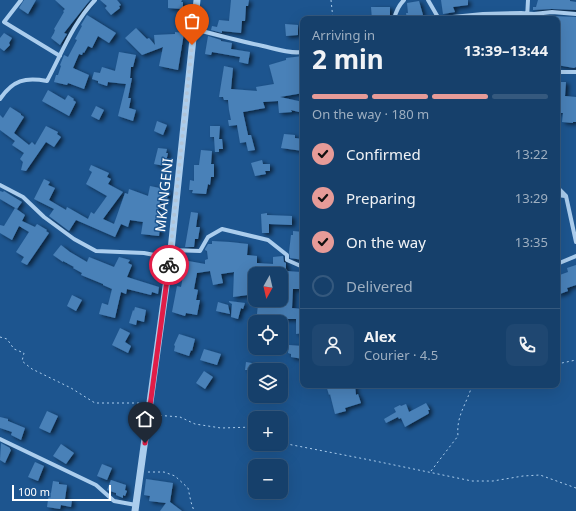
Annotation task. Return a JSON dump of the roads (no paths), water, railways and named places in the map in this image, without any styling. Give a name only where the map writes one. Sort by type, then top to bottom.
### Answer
[{"type":"street","points":[[21,0],[4,22],[60,56]]},
{"type":"street","points":[[0,99],[12,85],[24,80],[33,78],[47,81],[69,36],[95,0]]},
{"type":"street","name":"MKANGENI","points":[[136,508],[171,250],[197,0]]},
{"type":"street","points":[[394,16],[395,12],[404,0]]},
{"type":"street","points":[[428,0],[438,16]]},
{"type":"street","points":[[527,13],[528,0]]},
{"type":"street","points":[[461,16],[483,14],[534,14],[552,12],[576,14]]},
{"type":"street","points":[[194,29],[267,47],[295,53],[300,52]]},
{"type":"street","points":[[560,72],[576,72]]},
{"type":"street","points":[[0,185],[23,197],[44,217],[74,239],[96,251],[144,253],[170,258]]},
{"type":"street","points":[[560,190],[566,196],[576,242]]},
{"type":"street","points":[[560,195],[566,196]]},
{"type":"street","points":[[171,250],[200,251],[208,237],[222,229],[268,240],[287,255],[287,260],[300,266]]},
{"type":"street","points":[[560,263],[576,256]]},
{"type":"street","points":[[0,439],[96,486],[114,501],[136,508]]}]
